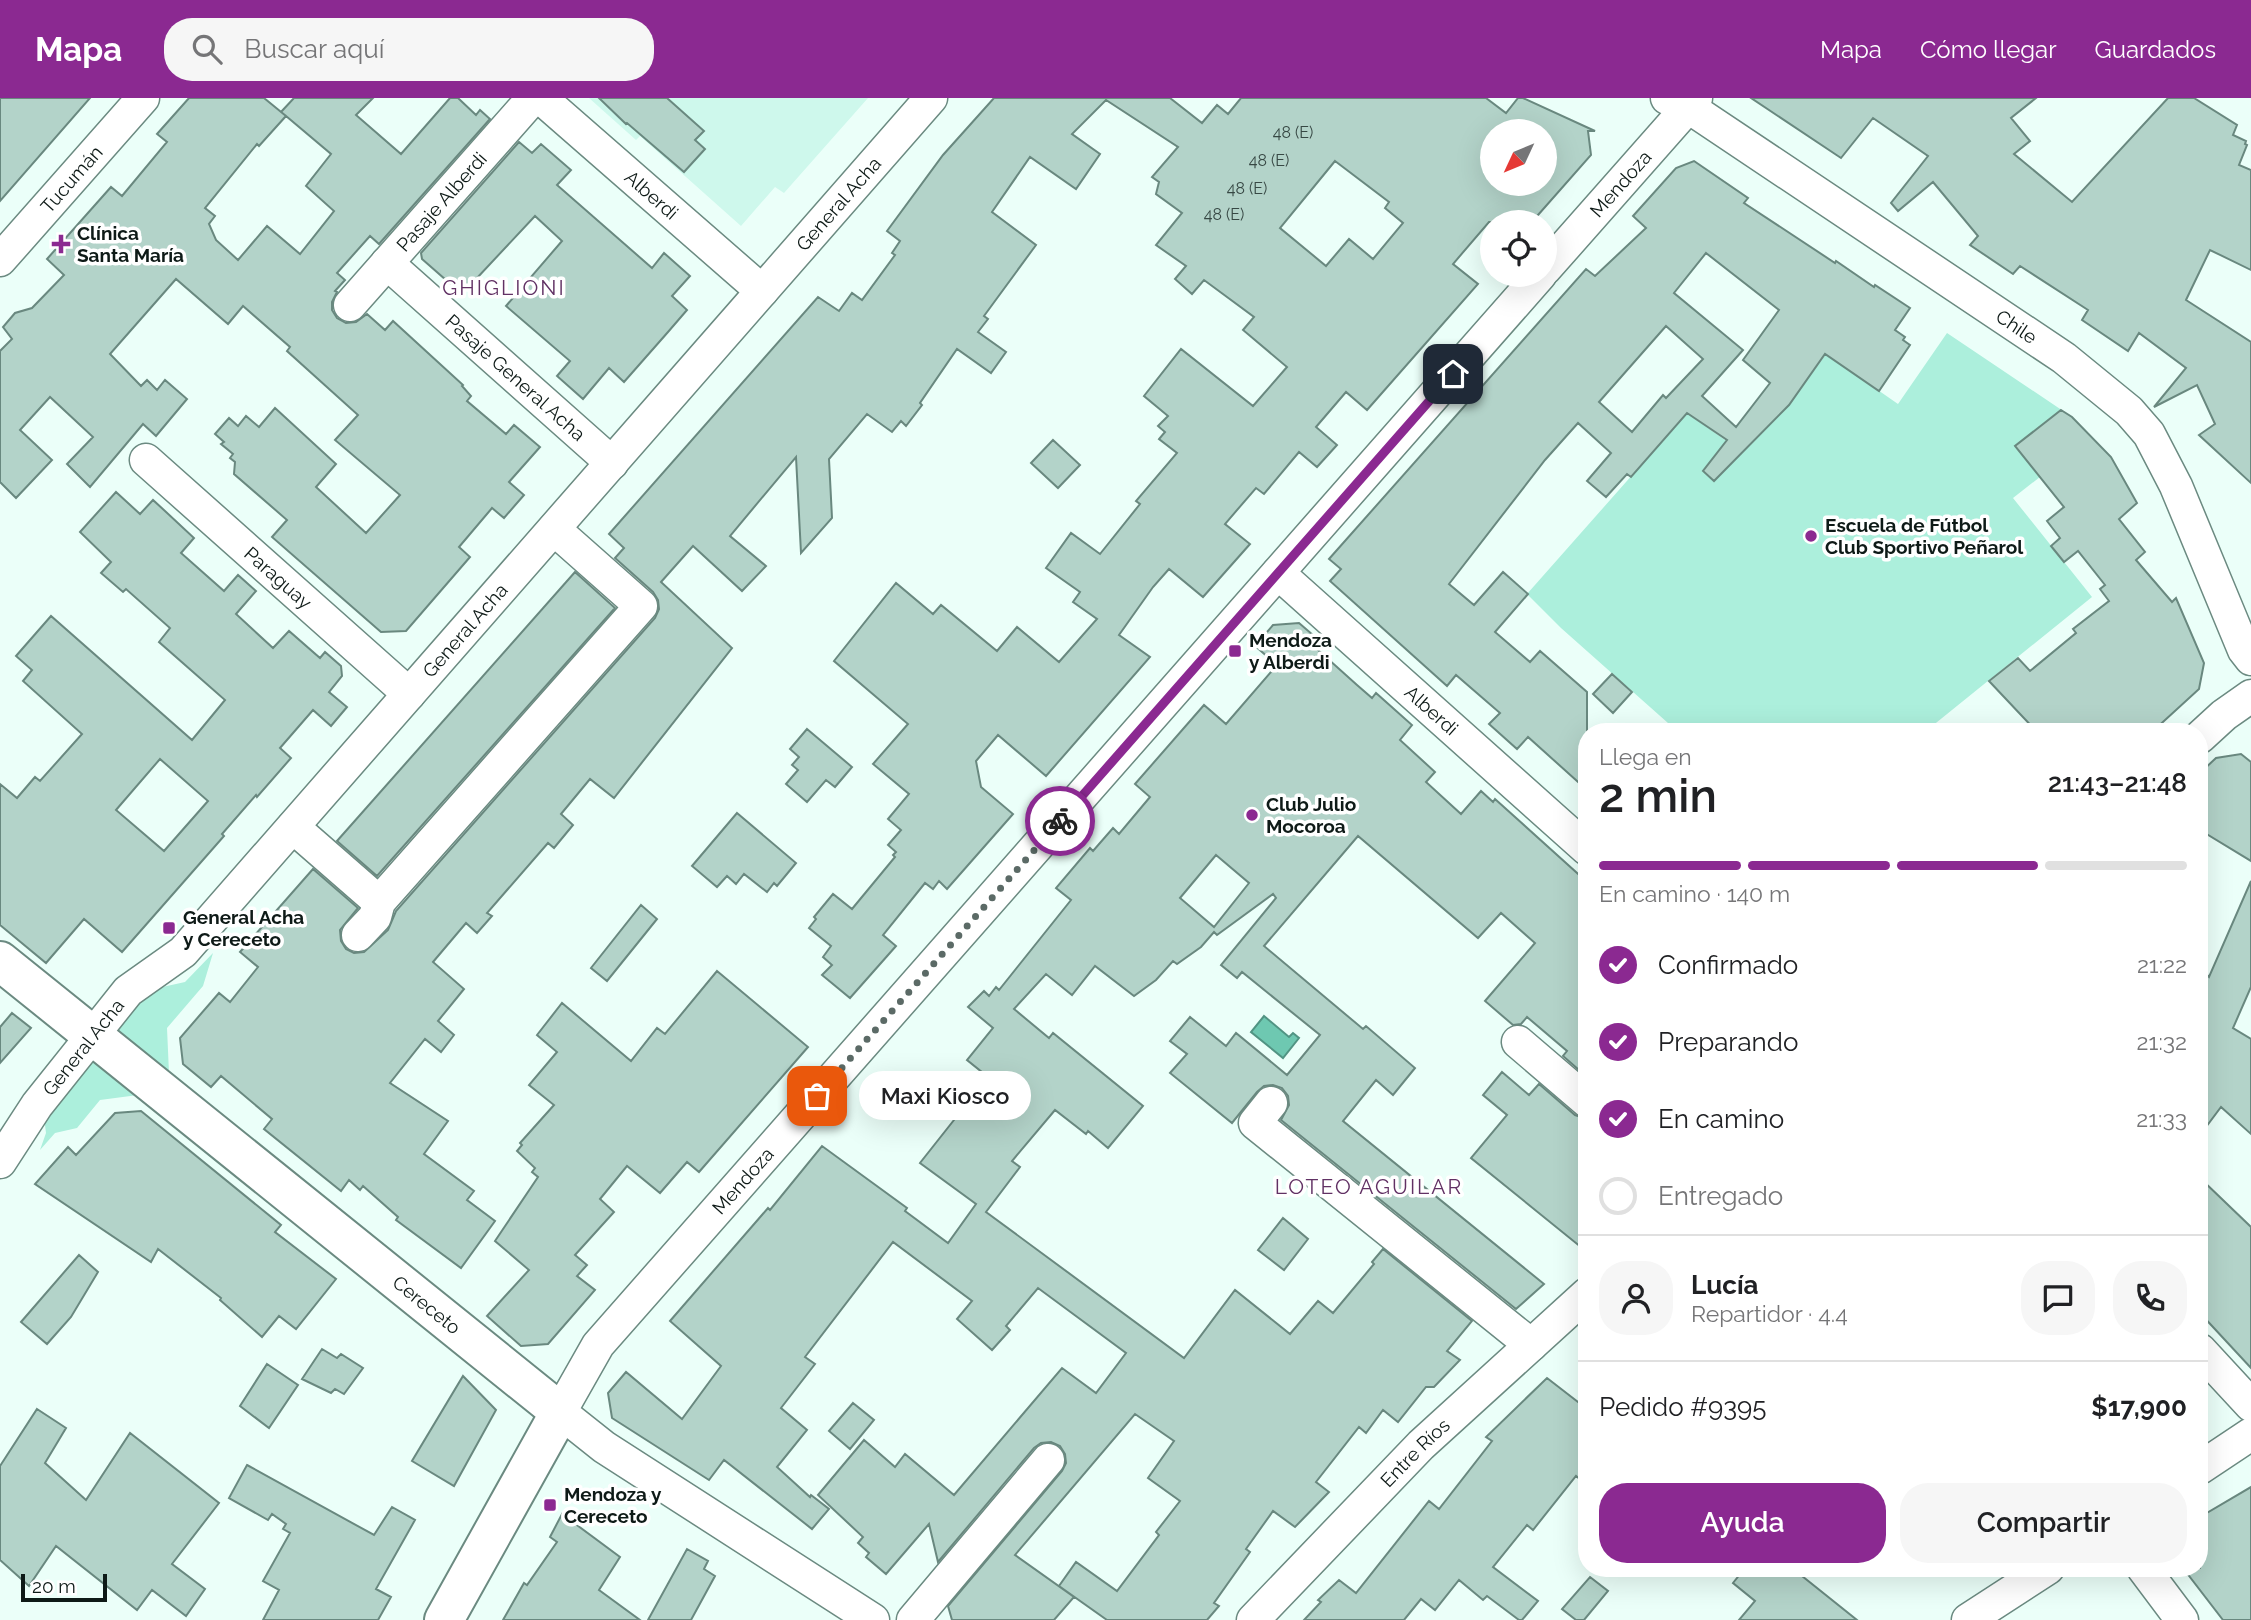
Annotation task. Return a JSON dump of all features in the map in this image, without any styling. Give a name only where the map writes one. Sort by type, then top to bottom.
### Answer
[{"type":"main road","name":"Cereceto","points":[[0,961],[560,1412]]},
{"type":"main road","name":"Mendoza","points":[[444,1620],[560,1412]]},
{"type":"street","name":"Tucumán","points":[[0,260],[143,98]]},
{"type":"street","name":"Pasaje Alberdi","points":[[350,304],[533,98]]},
{"type":"street","name":"Alberdi","points":[[541,98],[762,291]]},
{"type":"street","name":"General Acha","points":[[0,1162],[37,1105],[128,991],[183,952],[931,98]]},
{"type":"street","name":"Mendoza","points":[[1557,254],[1683,101]]},
{"type":"street","name":"Chile","points":[[1683,101],[2064,358],[2129,411],[2149,434],[2176,486],[2244,650],[2251,659]]},
{"type":"street","name":"Pasaje General Acha","points":[[387,263],[611,463]]},
{"type":"street","name":"Mendoza","points":[[560,1412],[597,1345],[1529,287]]},
{"type":"street","name":"Paraguay","points":[[146,460],[409,694]]},
{"type":"street","points":[[358,934],[375,916],[379,902],[641,606],[554,529]]},
{"type":"street","name":"Alberdi","points":[[1278,573],[1578,841]]},
{"type":"street","points":[[2208,730],[2251,696]]},
{"type":"street","points":[[293,827],[379,902]]},
{"type":"street","points":[[1518,1042],[1578,1093]]},
{"type":"street","points":[[1271,1103],[1255,1123],[1531,1345]]},
{"type":"street","name":"Entre Ríos","points":[[1253,1620],[1421,1445],[1578,1302]]},
{"type":"street","points":[[2208,1359],[2251,1405]]},
{"type":"street","name":"Cereceto","points":[[560,1412],[604,1447],[873,1620]]},
{"type":"street","points":[[2208,1463],[2251,1434]]},
{"type":"street","points":[[913,1620],[1048,1460]]},
{"type":"street","points":[[1968,1620],[2034,1577]]},
{"type":"street","points":[[2150,1577],[2182,1620]]},
{"type":"shaded area","points":[[589,98],[868,98],[784,193],[775,187],[741,226],[640,136],[636,140]]},
{"type":"shaded area","name":"Escuela de Fútbol Club Sportivo Peñarol","points":[[1947,333],[2072,417],[2091,437],[2013,498],[2092,597],[1936,723],[1668,723],[1561,628],[1527,594],[1687,413],[1742,452],[1789,405],[1826,354],[1898,404]]},
{"type":"shaded area","points":[[213,953],[203,986],[167,1028],[169,1073],[117,1030],[116,1026],[142,995],[185,982]]},
{"type":"shaded area","points":[[1264,1016],[1289,1037],[1293,1033],[1299,1038],[1283,1058],[1251,1032]]},
{"type":"shaded area","points":[[89,1063],[96,1063],[138,1095],[100,1100],[77,1128],[55,1133],[40,1150],[46,1133],[44,1117]]},
{"type":"building","points":[[0,98],[90,98],[0,201]]},
{"type":"building","points":[[189,98],[264,98],[281,112],[294,98],[373,98],[356,115],[401,154],[450,98],[458,98],[476,115],[480,110],[490,119],[379,244],[370,236],[337,273],[345,280],[335,291],[337,292],[332,302],[332,310],[337,318],[346,323],[356,322],[367,314],[385,330],[393,321],[463,385],[471,396],[467,401],[506,434],[514,425],[540,447],[509,482],[524,495],[504,518],[492,508],[459,547],[470,557],[406,631],[381,632],[272,537],[287,520],[234,474],[235,462],[230,458],[233,454],[221,444],[224,442],[215,434],[229,418],[238,426],[246,416],[259,427],[275,408],[336,464],[316,487],[366,533],[400,495],[335,440],[358,415],[287,351],[290,347],[243,306],[228,324],[176,279],[110,354],[141,386],[147,380],[157,390],[165,380],[187,399],[156,436],[143,424],[90,487],[67,464],[93,437],[50,397],[20,430],[52,460],[16,498],[0,482],[0,351],[12,339],[3,327],[15,313],[32,308],[64,275],[47,259],[111,187],[122,196],[167,142],[157,134]],"holes":[[[286,116],[331,154],[306,186],[334,211],[300,254],[267,226],[238,260],[216,240],[209,224],[215,216],[205,208],[257,144],[259,146]]]},
{"type":"building","points":[[599,98],[667,98],[704,131],[695,140],[705,149],[684,172]]},
{"type":"building","points":[[994,98],[1170,98],[1202,123],[1217,105],[1228,114],[1241,98],[1486,98],[1506,113],[1518,98],[1523,98],[1595,131],[1588,131],[1591,155],[1558,192],[1558,119],[1480,119],[1480,196],[1555,196],[1542,210],[1480,210],[1480,232],[1453,264],[1478,284],[1367,410],[1346,392],[1316,427],[1337,445],[1317,467],[1299,452],[1264,494],[1256,488],[1225,524],[1250,544],[1203,597],[1169,569],[1153,587],[1119,635],[1150,657],[1046,776],[998,735],[976,761],[981,787],[1013,814],[947,889],[939,881],[933,889],[925,883],[883,935],[896,946],[850,998],[822,975],[832,965],[823,957],[831,946],[809,928],[816,919],[814,917],[833,894],[852,909],[895,857],[893,855],[896,852],[888,845],[901,830],[888,819],[909,794],[873,764],[908,724],[834,661],[896,583],[933,614],[941,605],[997,651],[1017,627],[1059,662],[1097,619],[1073,602],[1080,592],[1046,568],[1071,533],[1100,554],[1140,504],[1136,501],[1177,453],[1159,439],[1165,432],[1158,426],[1168,416],[1144,396],[1181,349],[1253,406],[1287,367],[1243,330],[1254,317],[1204,280],[1192,294],[1175,279],[1186,266],[1156,245],[1182,213],[1156,194],[1159,182],[1152,177],[1178,147],[1106,100],[1072,134],[1100,154],[1076,189],[1030,157],[992,212],[1036,245],[984,316],[988,319],[978,332],[1006,352],[991,373],[957,349],[906,426],[901,421],[892,432],[867,414],[829,459],[832,518],[801,553],[796,457],[730,536],[766,566],[742,591],[693,546],[661,582],[732,648],[614,798],[590,779],[561,814],[573,825],[554,848],[548,843],[487,913],[492,916],[477,933],[466,923],[433,962],[464,989],[438,1021],[454,1035],[441,1052],[425,1039],[390,1083],[448,1121],[424,1154],[474,1191],[467,1200],[495,1221],[461,1268],[396,1220],[398,1217],[363,1186],[360,1190],[349,1180],[341,1191],[264,1129],[272,1119],[221,1076],[211,1087],[183,1064],[180,1038],[219,993],[230,1002],[258,967],[240,952],[313,869],[358,908],[340,930],[341,941],[346,949],[354,953],[364,952],[388,930],[396,911],[655,618],[659,609],[658,600],[653,592],[615,558],[624,548],[609,534],[818,297],[839,311],[852,293],[862,300],[895,255],[892,253],[900,241],[887,231],[943,155]],"holes":[[[1335,161],[1389,202],[1385,208],[1403,223],[1373,259],[1349,239],[1326,266],[1280,228]]]},
{"type":"building","points":[[1751,98],[2036,98],[2011,118],[2030,141],[2014,154],[2072,202],[2168,98],[2194,98],[2237,125],[2233,135],[2246,141],[2247,145],[2239,165],[2251,170],[2251,270],[2210,250],[2186,300],[2251,342],[2251,483],[2199,435],[2215,424],[2197,385],[2154,407],[2186,368],[2139,333],[2128,351],[2082,320],[2088,310],[2020,266],[2013,274],[1970,245],[1978,236],[1933,182],[1898,211],[1891,203],[1928,156],[1873,118],[1841,158]]},
{"type":"building","points":[[519,142],[532,153],[541,144],[571,170],[557,185],[652,268],[664,253],[690,276],[672,296],[687,310],[668,332],[624,382],[609,368],[583,399],[557,376],[570,361],[506,306],[562,241],[535,216],[462,294],[422,259],[421,253]]},
{"type":"building","points":[[1694,161],[1748,198],[1744,203],[1910,308],[1895,330],[1905,337],[1903,340],[1910,345],[1879,391],[1825,354],[1789,405],[1714,481],[1703,471],[1727,440],[1687,413],[1631,477],[1627,474],[1606,497],[1587,481],[1611,453],[1578,423],[1545,460],[1449,584],[1474,605],[1503,572],[1528,594],[1495,632],[1530,662],[1540,651],[1587,692],[1587,723],[1578,723],[1578,782],[1528,737],[1517,749],[1489,724],[1500,713],[1456,675],[1447,686],[1330,581],[1341,569],[1329,559],[1586,269],[1595,276],[1646,228],[1633,216],[1676,168]],"holes":[[[1706,253],[1779,310],[1743,360],[1770,383],[1736,427],[1702,396],[1743,350],[1674,293]],[[1666,326],[1703,359],[1666,398],[1663,395],[1632,432],[1599,402]]]},
{"type":"building","points":[[2061,410],[2072,417],[2111,457],[2137,503],[2119,519],[2145,552],[2136,560],[2172,602],[2176,598],[2204,663],[2199,689],[2162,723],[2029,723],[1989,681],[2018,658],[2030,671],[2076,633],[2073,629],[2109,601],[2100,589],[2105,585],[2078,551],[2064,562],[2051,546],[2060,538],[2047,521],[2064,507],[2015,446]]},
{"type":"building","points":[[1053,440],[1080,465],[1058,488],[1031,463]]},
{"type":"building","points":[[116,492],[140,514],[153,500],[194,538],[181,553],[224,591],[238,575],[256,591],[236,614],[273,648],[289,631],[320,658],[325,652],[341,666],[342,676],[329,692],[347,707],[331,726],[313,710],[280,748],[291,758],[222,834],[224,836],[122,952],[84,919],[46,963],[0,925],[0,784],[17,798],[35,777],[40,781],[82,734],[23,681],[32,670],[16,656],[51,616],[192,740],[225,700],[159,642],[170,628],[126,589],[123,592],[101,573],[111,562],[80,532]],"holes":[[[160,759],[208,801],[164,851],[116,810]]]},
{"type":"building","points":[[575,572],[615,608],[377,876],[337,841]]},
{"type":"building","points":[[1299,623],[1313,635],[1308,641],[1372,698],[1376,693],[1412,725],[1400,740],[1435,772],[1426,782],[1461,814],[1481,791],[1493,802],[1495,799],[1578,874],[1578,1069],[1563,1056],[1567,1051],[1527,1017],[1521,1024],[1513,1025],[1485,1001],[1535,943],[1501,913],[1478,938],[1358,836],[1264,946],[1363,1029],[1366,1026],[1415,1068],[1393,1095],[1376,1080],[1343,1121],[1544,1284],[1516,1309],[1281,1120],[1289,1105],[1288,1096],[1282,1088],[1264,1086],[1232,1123],[1170,1073],[1187,1054],[1170,1041],[1190,1017],[1226,1046],[1236,1033],[1287,1075],[1320,1035],[1242,972],[1237,978],[1221,965],[1276,898],[1273,894],[1217,935],[1214,932],[1201,947],[1177,964],[1173,961],[1156,980],[1134,996],[1095,966],[1072,995],[1046,974],[1014,1009],[1049,1038],[1053,1033],[1143,1106],[1108,1148],[1088,1131],[1086,1134],[1055,1110],[1012,1161],[1020,1167],[986,1212],[1184,1358],[1235,1290],[1290,1334],[1318,1301],[1333,1313],[1374,1264],[1372,1262],[1383,1249],[1472,1321],[1447,1351],[1460,1360],[1434,1387],[1426,1387],[1398,1422],[1383,1410],[1366,1433],[1359,1427],[1316,1482],[1329,1492],[1295,1527],[1273,1511],[1246,1549],[1250,1552],[1214,1603],[1219,1606],[1207,1620],[1107,1620],[1059,1586],[1076,1562],[1117,1591],[1159,1535],[1156,1532],[1180,1501],[1148,1478],[1174,1441],[1135,1414],[1015,1555],[1074,1597],[1054,1620],[952,1620],[948,1606],[1062,1471],[1066,1463],[1060,1446],[1051,1442],[1041,1443],[1034,1448],[938,1562],[929,1524],[886,1574],[866,1557],[869,1553],[858,1543],[863,1537],[818,1495],[864,1440],[895,1467],[905,1454],[954,1495],[1062,1368],[1096,1393],[1126,1353],[1038,1288],[1006,1326],[1010,1330],[992,1350],[957,1319],[972,1301],[893,1242],[805,1357],[815,1364],[781,1408],[807,1430],[777,1467],[810,1497],[811,1495],[829,1509],[812,1529],[724,1460],[709,1480],[612,1418],[608,1393],[626,1372],[682,1419],[721,1366],[670,1321],[768,1208],[770,1210],[822,1146],[907,1208],[905,1211],[948,1243],[976,1204],[920,1163],[988,1077],[967,1060],[993,1028],[968,1007],[984,991],[989,996],[996,987],[999,990],[1071,900],[1056,888],[1090,848],[1093,851],[1113,828],[1119,834],[1150,797],[1135,784],[1204,705],[1226,724],[1277,665],[1255,646],[1273,625]],"holes":[[[1216,855],[1249,883],[1214,927],[1180,898]]]},
{"type":"building","points":[[1612,674],[1632,692],[1613,713],[1593,694]]},
{"type":"building","points":[[807,729],[852,767],[835,787],[826,780],[807,802],[786,784],[798,770],[792,765],[799,757],[790,749]]},
{"type":"building","points":[[2241,754],[2251,762],[2251,861],[2208,835],[2208,766],[2216,758]]},
{"type":"building","points":[[737,813],[796,863],[777,886],[774,883],[767,892],[744,874],[736,884],[727,876],[717,887],[692,866]]},
{"type":"building","points":[[2251,881],[2251,987],[2233,1028],[2251,1039],[2251,1134],[2221,1107],[2208,1124],[2209,977]]},
{"type":"building","points":[[641,905],[657,919],[607,981],[591,968]]},
{"type":"building","points":[[717,971],[808,1047],[699,1172],[687,1162],[660,1193],[627,1166],[600,1199],[614,1212],[575,1255],[587,1265],[577,1276],[595,1290],[548,1344],[521,1346],[487,1316],[529,1270],[495,1241],[538,1177],[532,1172],[535,1168],[517,1151],[522,1145],[520,1143],[554,1105],[529,1085],[557,1052],[537,1035],[562,1003],[631,1061],[657,1028],[665,1034]]},
{"type":"building","points":[[12,1013],[31,1028],[0,1063],[0,1027]]},
{"type":"building","points":[[1502,1072],[1529,1095],[1539,1084],[1578,1116],[1578,1245],[1471,1158],[1507,1115],[1483,1095]]},
{"type":"building","points":[[141,1111],[281,1225],[275,1232],[336,1279],[296,1329],[279,1316],[262,1337],[220,1300],[221,1298],[158,1249],[151,1262],[35,1184],[68,1147],[76,1155],[115,1113]]},
{"type":"building","points":[[2208,1186],[2251,1227],[2251,1368],[2208,1322]]},
{"type":"building","points":[[1283,1218],[1308,1239],[1284,1270],[1258,1250]]},
{"type":"building","points":[[79,1255],[98,1272],[71,1317],[47,1344],[21,1322]]},
{"type":"building","points":[[322,1349],[337,1358],[341,1354],[363,1368],[344,1394],[335,1389],[331,1393],[302,1379]]},
{"type":"building","points":[[267,1364],[298,1385],[269,1428],[240,1406]]},
{"type":"building","points":[[463,1376],[496,1410],[454,1486],[412,1461]]},
{"type":"building","points":[[1547,1378],[1578,1402],[1578,1478],[1576,1476],[1533,1530],[1527,1525],[1493,1567],[1538,1601],[1522,1620],[1487,1596],[1483,1600],[1459,1580],[1435,1610],[1421,1599],[1404,1620],[1304,1620],[1321,1602],[1318,1600],[1339,1580],[1356,1593],[1429,1501],[1439,1509],[1492,1441],[1486,1437]]},
{"type":"building","points":[[853,1403],[874,1420],[850,1449],[829,1431]]},
{"type":"building","points":[[37,1409],[66,1428],[45,1463],[86,1500],[130,1433],[219,1503],[172,1564],[205,1589],[186,1616],[152,1590],[137,1610],[56,1546],[29,1586],[0,1560],[0,1466]]},
{"type":"building","points":[[247,1465],[374,1535],[392,1507],[415,1520],[376,1589],[391,1597],[378,1620],[263,1620],[279,1590],[263,1581],[290,1533],[283,1529],[286,1524],[272,1514],[268,1520],[229,1498]]},
{"type":"building","points":[[2251,1487],[2251,1620],[2223,1620],[2190,1577],[2208,1577],[2208,1512]]},
{"type":"building","points":[[562,1514],[620,1557],[599,1590],[640,1620],[503,1620],[524,1583],[527,1585],[557,1542],[550,1537]]},
{"type":"building","points":[[687,1549],[708,1561],[704,1569],[715,1576],[691,1620],[648,1620]]},
{"type":"building","points":[[1590,1577],[1608,1591],[1584,1620],[1576,1620],[1562,1609]]},
{"type":"building","points":[[1738,1577],[1803,1577],[1857,1620],[1739,1620],[1755,1601],[1733,1583]]},
{"type":"way so far","points":[[817,1096],[1060,821]]},
{"type":"place","name":"Clínica Santa María","points":[[61,244]]},
{"type":"place","name":"Escuela de Fútbol Club Sportivo Peñarol","points":[[1811,536]]},
{"type":"place","name":"Mendoza y Alberdi","points":[[1235,651]]},
{"type":"place","name":"Club Julio Mocoroa","points":[[1252,815]]},
{"type":"place","name":"General Acha y Cereceto","points":[[169,928]]},
{"type":"place","name":"Maxi Kiosco","points":[[817,1096]]},
{"type":"place","name":"Mendoza y Cereceto","points":[[550,1505]]},
{"type":"district","name":"GHIGLIONI","points":[[504,288]]},
{"type":"district","name":"LOTEO AGUILAR","points":[[1369,1187]]},
{"type":"route","points":[[1060,821],[1453,374]]}]
